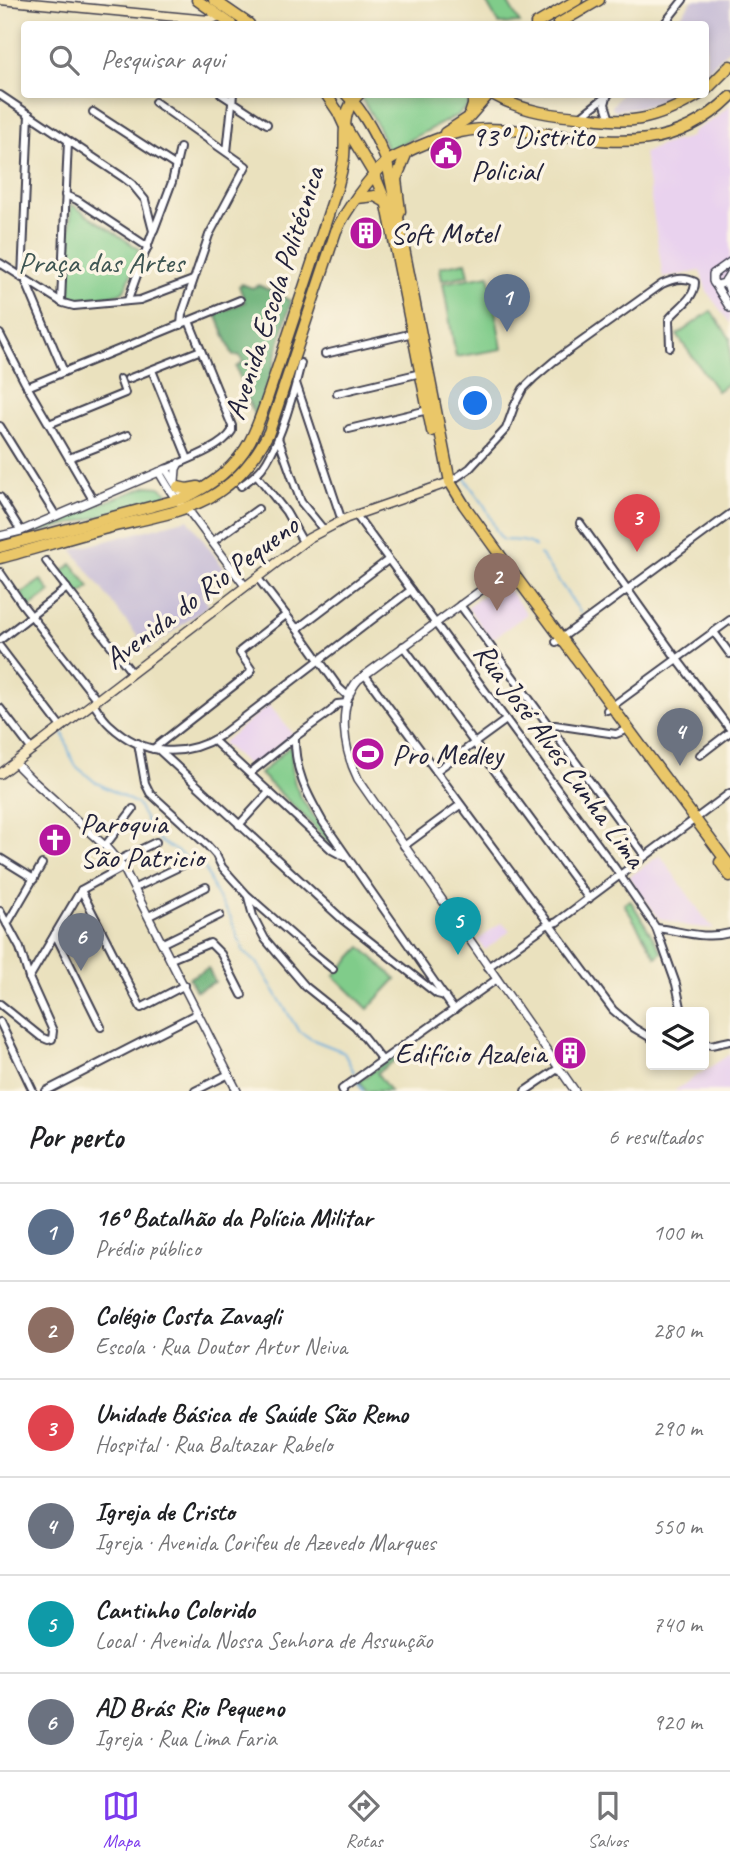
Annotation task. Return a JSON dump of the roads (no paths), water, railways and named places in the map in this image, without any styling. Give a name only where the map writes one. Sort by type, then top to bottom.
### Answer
[{"type":"main road","points":[[0,0],[198,19],[216,16],[237,21]]},
{"type":"main road","points":[[197,0],[216,16]]},
{"type":"main road","points":[[214,0],[216,16]]},
{"type":"main road","points":[[541,21],[578,0]]},
{"type":"main road","points":[[563,21],[599,0]]},
{"type":"main road","points":[[709,86],[730,66]]},
{"type":"main road","name":"Avenida Escola Politécnica","points":[[3,559],[215,494],[246,468],[269,432],[336,231],[356,198],[387,162],[442,136],[487,129],[609,141],[643,141],[671,134],[700,121],[730,97]]},
{"type":"main road","points":[[329,98],[375,176],[386,202],[428,410],[447,484],[558,640],[693,821],[730,866]]},
{"type":"main road","name":"Avenida Escola Politécnica","points":[[0,547],[165,502],[183,503],[215,480],[245,449],[255,432],[265,404],[338,185],[344,158],[344,125],[353,98]]},
{"type":"main road","points":[[354,98],[378,140],[387,162],[447,484]]},
{"type":"main road","points":[[468,118],[473,98]]},
{"type":"main road","points":[[442,136],[468,118],[486,98]]},
{"type":"main road","points":[[498,98],[529,110],[610,120],[642,118],[677,107],[693,98]]},
{"type":"main road","points":[[356,143],[372,157],[387,162]]},
{"type":"main road","points":[[398,216],[400,211],[396,179],[407,152]]},
{"type":"main road","points":[[356,198],[375,196],[386,202]]},
{"type":"main road","points":[[165,502],[172,486],[187,489],[215,480]]},
{"type":"main road","name":"Avenida do Rio Pequeno","points":[[1,771],[323,529],[447,484]]},
{"type":"main road","points":[[53,543],[61,537],[64,530]]},
{"type":"main road","points":[[693,821],[730,876]]},
{"type":"street","points":[[666,21],[683,0]]},
{"type":"street","points":[[0,95],[132,184],[145,200],[153,232]]},
{"type":"street","points":[[226,98],[267,124]]},
{"type":"street","points":[[227,152],[233,98]]},
{"type":"street","points":[[579,117],[605,98]]},
{"type":"street","points":[[607,98],[605,104],[610,120]]},
{"type":"street","points":[[155,102],[246,166],[209,235],[182,314],[181,325]]},
{"type":"street","points":[[93,112],[176,166]]},
{"type":"street","points":[[29,114],[24,279],[64,372]]},
{"type":"street","points":[[61,302],[68,141]]},
{"type":"street","points":[[128,300],[161,214],[180,148]]},
{"type":"street","points":[[65,195],[148,247]]},
{"type":"street","points":[[730,262],[712,278],[730,308]]},
{"type":"street","points":[[0,263],[61,302],[74,306],[140,300],[193,280]]},
{"type":"street","points":[[716,272],[723,272],[727,277],[730,293]]},
{"type":"street","points":[[714,283],[721,285],[727,277]]},
{"type":"street","points":[[447,484],[470,468],[506,429],[523,389],[554,361],[662,284],[682,278],[692,280],[696,286],[694,293],[669,318],[670,347]]},
{"type":"street","points":[[27,387],[240,300]]},
{"type":"street","points":[[0,536],[21,531],[163,471],[225,440],[231,433],[232,426],[189,321]]},
{"type":"street","points":[[325,354],[412,333]]},
{"type":"street","points":[[0,334],[3,345],[93,500]]},
{"type":"street","points":[[49,425],[125,393],[124,379],[201,350]]},
{"type":"street","points":[[241,486],[256,474],[268,459],[278,438],[301,363]]},
{"type":"street","points":[[152,370],[188,459]]},
{"type":"street","points":[[337,393],[421,373]]},
{"type":"street","points":[[296,383],[342,521]]},
{"type":"street","points":[[349,429],[428,410]]},
{"type":"street","points":[[0,426],[64,530]]},
{"type":"street","points":[[69,458],[128,435]]},
{"type":"street","points":[[278,438],[301,502],[323,529]]},
{"type":"street","points":[[172,486],[179,463]]},
{"type":"street","points":[[163,471],[190,513],[245,586]]},
{"type":"street","points":[[256,474],[286,512],[303,542]]},
{"type":"street","points":[[144,479],[172,486]]},
{"type":"street","points":[[0,497],[21,531]]},
{"type":"street","points":[[212,542],[258,509]]},
{"type":"street","points":[[558,640],[730,514]]},
{"type":"street","name":"Rua José Alves Cunha Lima","points":[[356,515],[656,928],[677,984],[681,1007]]},
{"type":"street","points":[[580,523],[730,731],[700,755]]},
{"type":"street","points":[[297,629],[388,560]]},
{"type":"street","points":[[46,561],[132,673]]},
{"type":"street","points":[[250,773],[295,737],[340,707],[365,675],[507,571]]},
{"type":"street","points":[[0,572],[95,701],[108,723],[123,735],[157,750],[343,920],[437,994],[445,996]]},
{"type":"street","points":[[257,578],[334,680],[344,687],[348,758],[362,785],[575,1091]]},
{"type":"street","points":[[0,640],[67,588]]},
{"type":"street","points":[[157,750],[193,748],[213,740],[411,590]]},
{"type":"street","points":[[460,605],[645,856]]},
{"type":"street","points":[[157,750],[250,673],[251,668],[240,651],[286,615]]},
{"type":"street","points":[[609,708],[730,620]]},
{"type":"street","points":[[714,632],[730,654]]},
{"type":"street","points":[[403,646],[589,899]]},
{"type":"street","points":[[0,647],[61,727]]},
{"type":"street","points":[[365,675],[612,1010],[646,1034]]},
{"type":"street","points":[[0,708],[32,750]]},
{"type":"street","points":[[436,771],[506,720]]},
{"type":"street","points":[[550,726],[616,734],[625,730]]},
{"type":"street","points":[[295,737],[297,767],[304,789],[323,822],[454,1010]]},
{"type":"street","points":[[213,740],[332,850],[347,857]]},
{"type":"street","points":[[138,743],[146,788],[207,845],[247,895],[333,969]]},
{"type":"street","points":[[15,762],[121,864],[237,1091]]},
{"type":"street","points":[[239,825],[269,792]]},
{"type":"street","points":[[488,967],[545,926],[557,922],[589,899],[730,793]]},
{"type":"street","points":[[404,846],[460,805]]},
{"type":"street","points":[[105,846],[133,809]]},
{"type":"street","points":[[29,978],[81,890],[156,842]]},
{"type":"street","points":[[0,858],[34,879]]},
{"type":"street","points":[[135,888],[189,862]]},
{"type":"street","points":[[7,924],[43,864]]},
{"type":"street","points":[[149,916],[206,887]]},
{"type":"street","points":[[81,890],[142,1008],[185,985]]},
{"type":"street","points":[[247,895],[253,916],[265,939],[305,986],[355,1026],[382,1060]]},
{"type":"street","points":[[0,911],[20,948],[29,978],[53,1031],[52,1039],[41,1037],[0,1004]]},
{"type":"street","points":[[163,943],[220,915]]},
{"type":"street","points":[[656,928],[704,936],[730,933]]},
{"type":"street","points":[[55,934],[101,1027]]},
{"type":"street","points":[[171,959],[210,943],[220,954],[242,995]]},
{"type":"street","points":[[342,1090],[497,979]]},
{"type":"street","points":[[46,1091],[198,1013]]},
{"type":"street","points":[[0,1022],[33,1091]]},
{"type":"street","points":[[709,1044],[730,1041]]},
{"type":"street","points":[[525,1091],[559,1068]]},
{"type":"street","points":[[195,1091],[229,1074]]},
{"type":"waterway","points":[[465,477],[503,540],[525,542],[535,547]]},
{"type":"waterway","points":[[540,554],[581,613]]},
{"type":"waterway","points":[[63,733],[77,767],[95,782],[137,804],[161,842],[205,868],[216,895],[230,916],[244,952],[258,964],[298,1030],[311,1039],[344,1053],[354,1072]]},
{"type":"waterway","points":[[357,1081],[363,1091]]},
{"type":"place","name":"93º Distrito Policial","points":[[446,153]]},
{"type":"place","name":"Soft Motel","points":[[366,233]]},
{"type":"place","name":"16º Batalhão da Polícia Militar","points":[[507,332]]},
{"type":"place","name":"Unidade Básica de Saúde São Remo","points":[[637,552]]},
{"type":"place","name":"Colégio Costa Zavagli","points":[[497,611]]},
{"type":"place","name":"Pro Medley","points":[[368,754]]},
{"type":"place","name":"Igreja de Cristo","points":[[680,766]]},
{"type":"place","name":"Paroquia São Patricio","points":[[55,840]]},
{"type":"place","name":"Cantinho Colorido","points":[[458,955]]},
{"type":"place","name":"AD Brás Rio Pequeno","points":[[81,971]]},
{"type":"place","name":"Edifício Azaleia","points":[[570,1053]]},
{"type":"park label","name":"Praça das Artes","points":[[101,262]]}]
